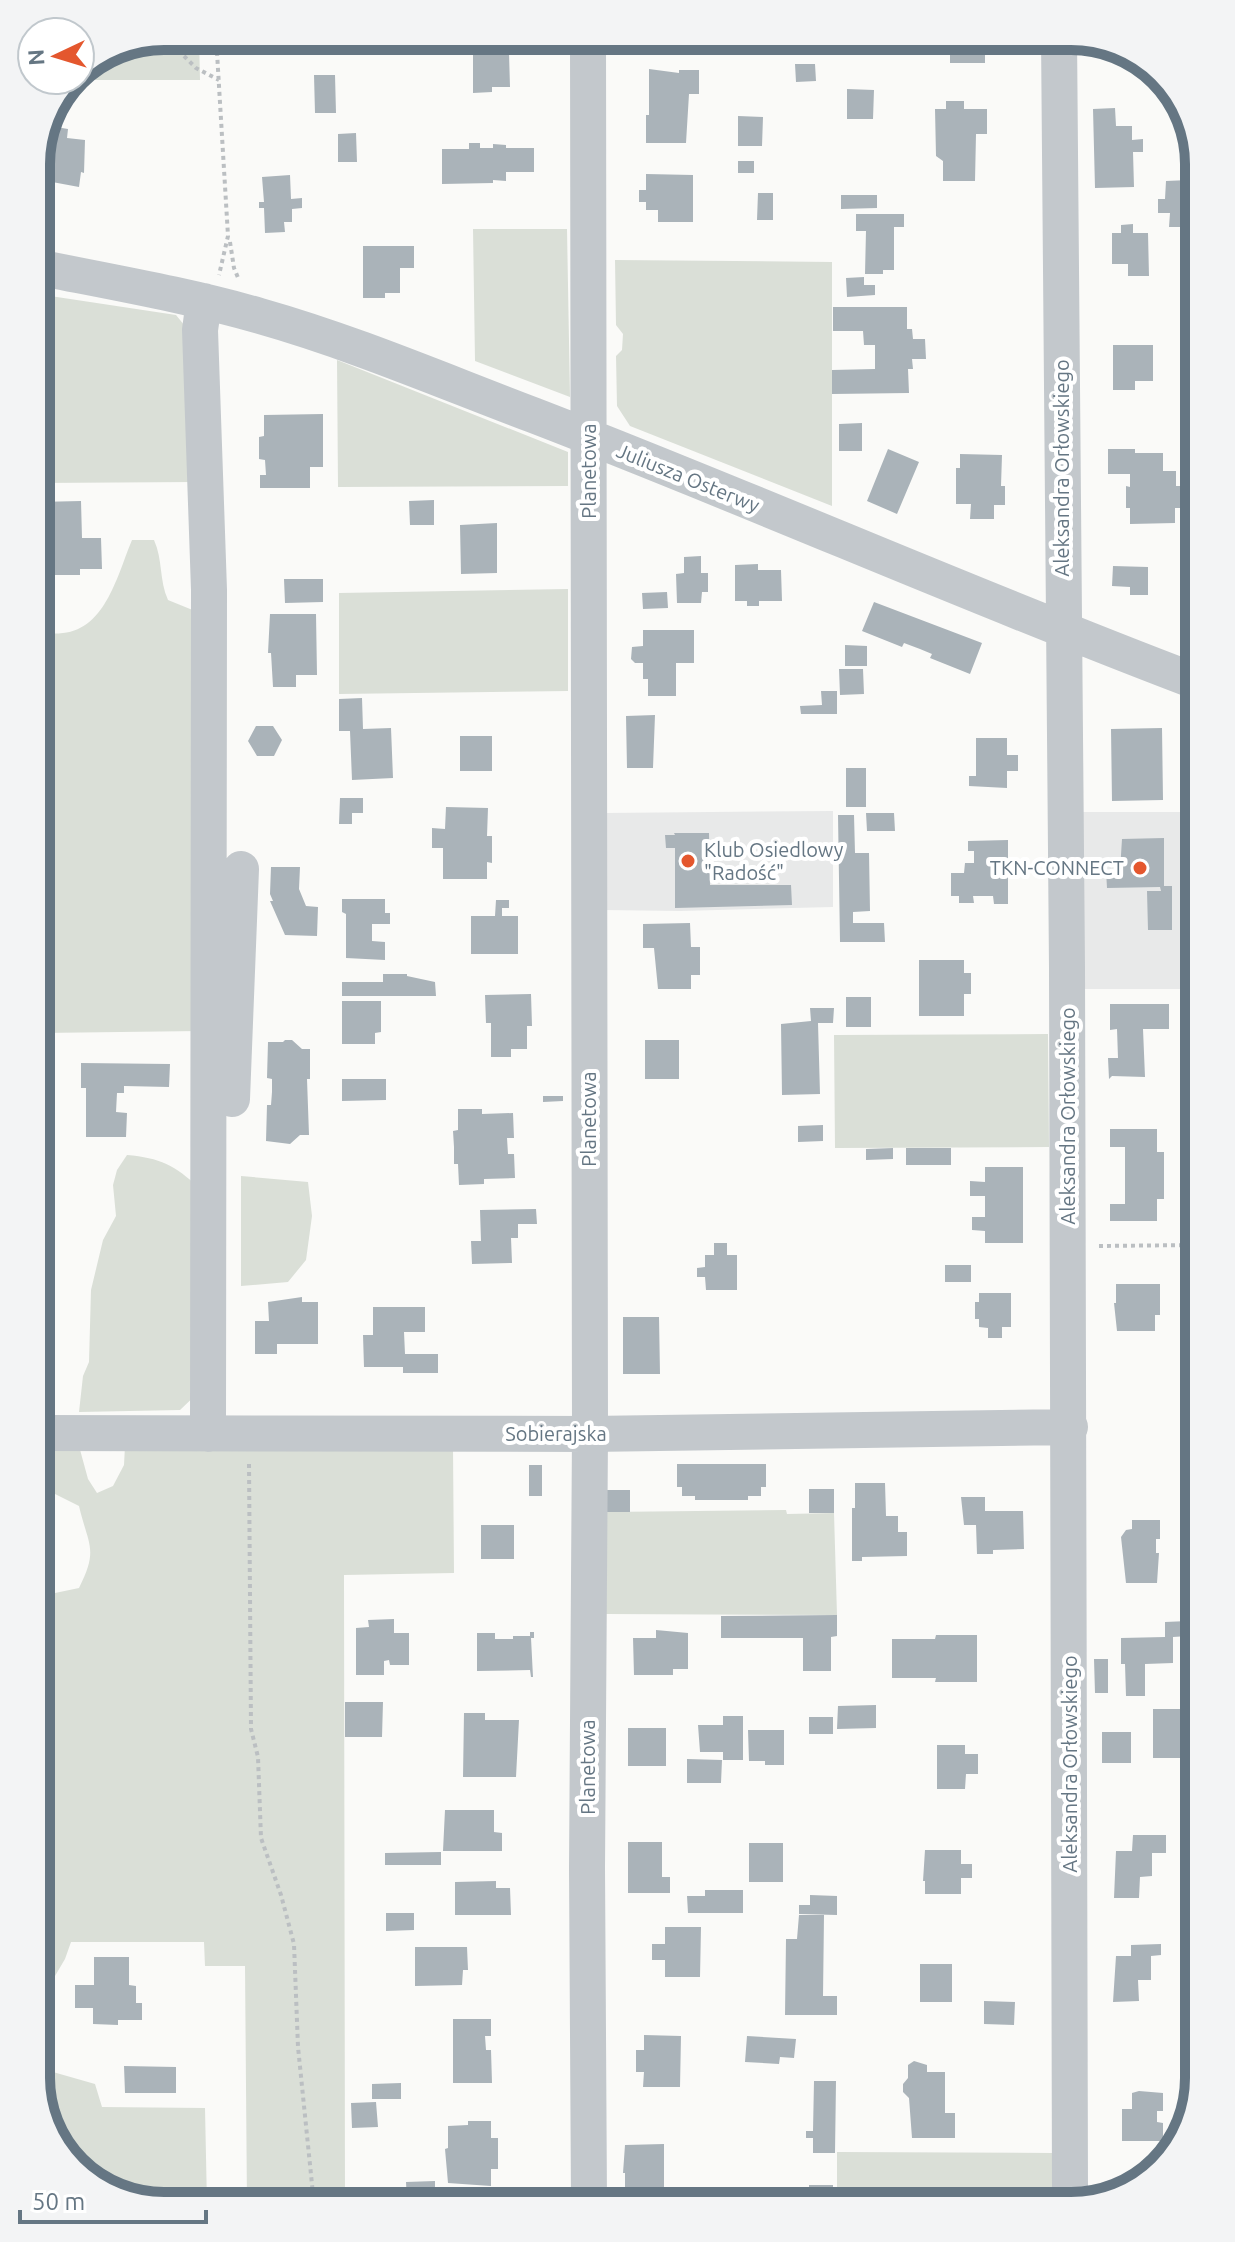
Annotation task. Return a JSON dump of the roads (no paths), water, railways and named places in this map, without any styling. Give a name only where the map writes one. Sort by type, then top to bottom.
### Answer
[{"type":"street","name":"Planetowa","points":[[588,50],[589,2192]]},
{"type":"street","name":"Aleksandra Orłowskiego","points":[[1059,50],[1070,1427],[1070,2192]]},
{"type":"street","name":"Juliusza Osterwy","points":[[50,270],[204,301],[263,317],[407,367],[590,437],[1063,631],[1185,677]]},
{"type":"street","points":[[204,301],[200,330],[229,1434]]},
{"type":"street","points":[[229,1434],[231,1112],[241,869]]},
{"type":"street","name":"Sobierajska","points":[[50,1433],[590,1434],[1070,1427]]},
{"type":"place","name":"Klub Osiedlowy \"Radość\"","points":[[688,861]]},
{"type":"place","name":"TKN-CONNECT","points":[[1140,868]]}]
